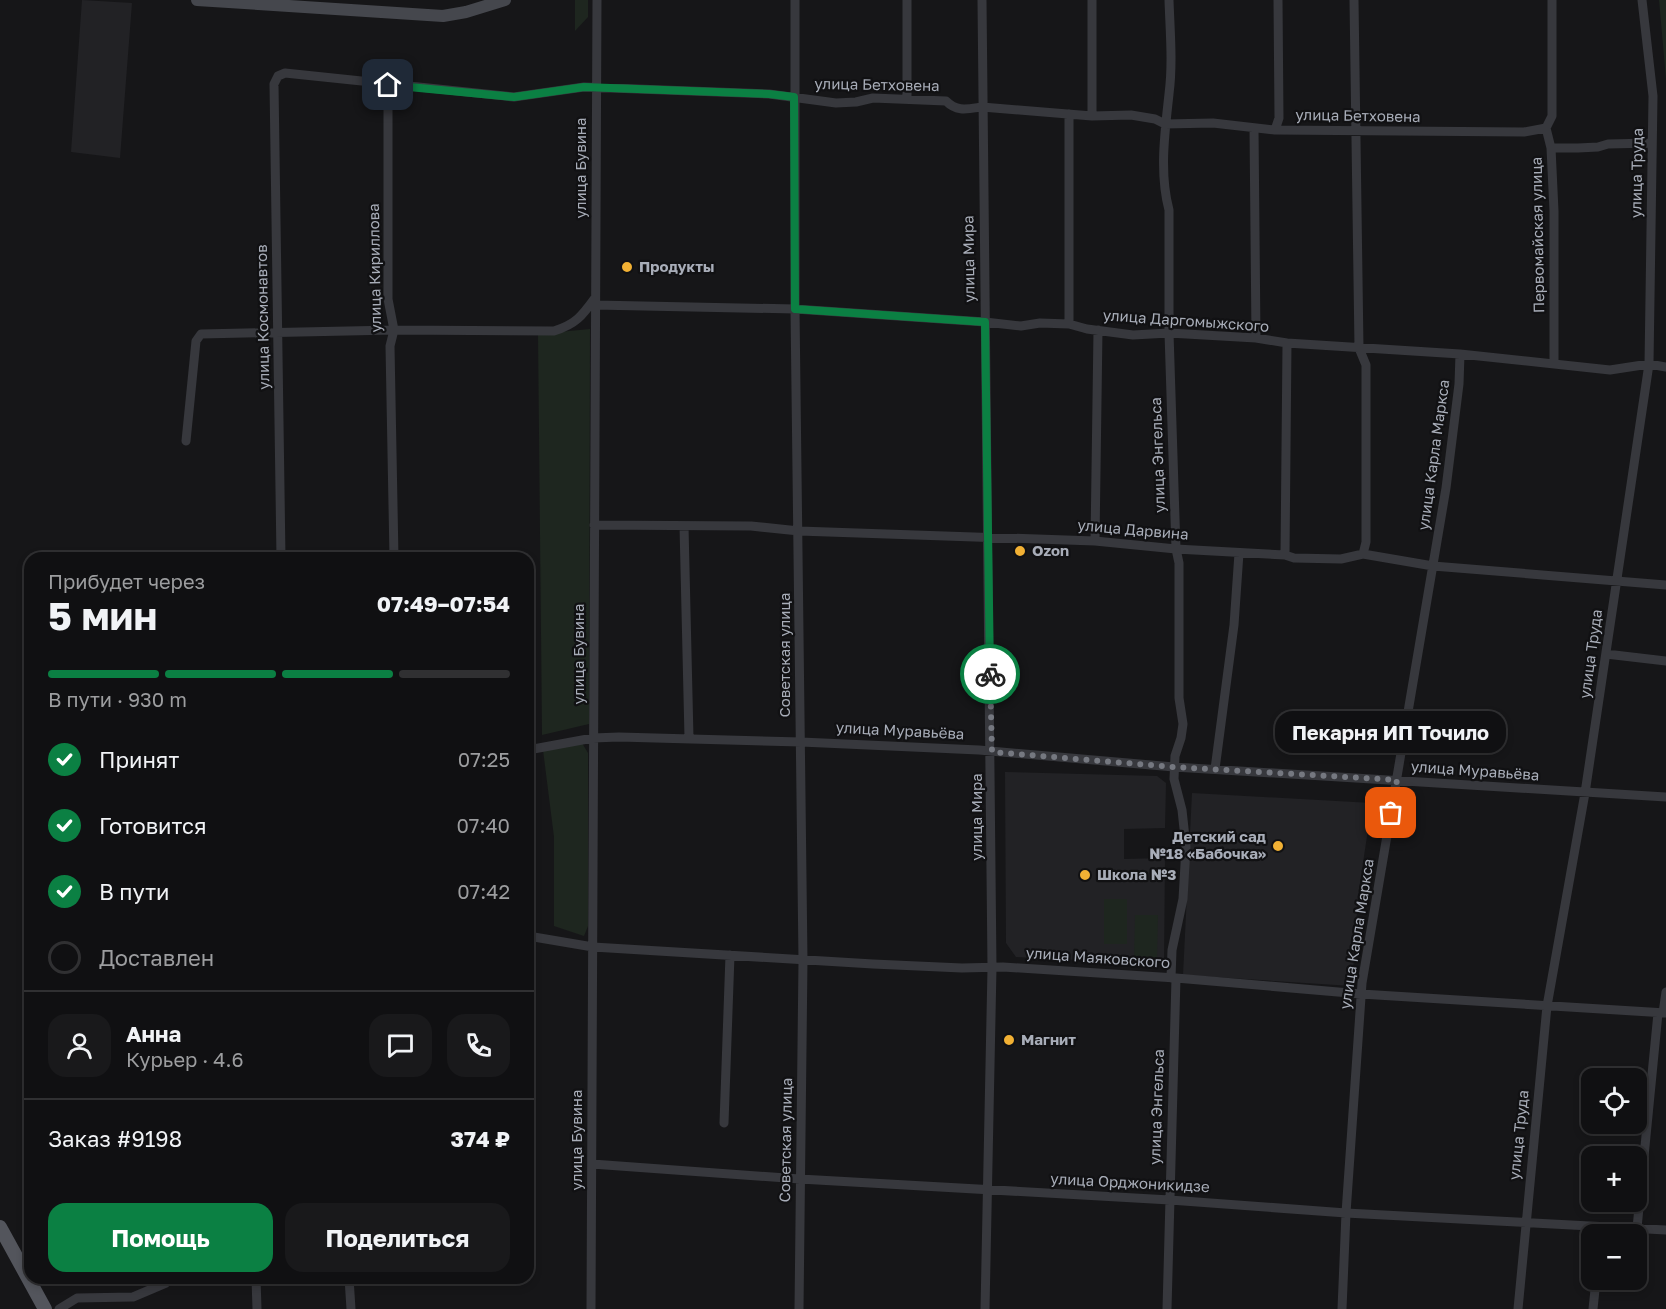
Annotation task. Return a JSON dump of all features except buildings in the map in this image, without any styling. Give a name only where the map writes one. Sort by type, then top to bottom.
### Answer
[{"type":"main road","points":[[0,1227],[24,1271]]},
{"type":"main road","points":[[31,1284],[45,1309]]},
{"type":"street","points":[[197,0],[426,16],[466,12],[505,0]]},
{"type":"street","name":"улица Бувина","points":[[591,1309],[597,0]]},
{"type":"street","name":"Советская улица","points":[[795,0],[795,309],[803,960],[799,1309]]},
{"type":"street","points":[[907,0],[907,98]]},
{"type":"street","name":"улица Мира","points":[[982,0],[987,537],[992,752],[992,968],[985,1309]]},
{"type":"street","points":[[1092,0],[1092,116]]},
{"type":"street","name":"улица Энгельса","points":[[1167,1309],[1174,978],[1172,950],[1183,899],[1186,847],[1178,787],[1174,779],[1174,756],[1181,738],[1183,724],[1179,698],[1179,563],[1176,549],[1169,333],[1169,210],[1164,191],[1165,124],[1170,93],[1169,0]]},
{"type":"street","points":[[1275,130],[1279,118],[1278,0]]},
{"type":"street","points":[[1354,0],[1359,348],[1365,365],[1366,542],[1363,554]]},
{"type":"street","name":"Первомайская улица","points":[[1552,0],[1552,116],[1546,128],[1551,148],[1554,211],[1554,364]]},
{"type":"street","name":"улица Труда","points":[[1518,1309],[1547,1006],[1585,794],[1649,364],[1653,96],[1642,0]]},
{"type":"street","name":"улица Бетховена","points":[[278,76],[285,73],[514,97],[596,87],[769,94],[836,103],[873,98],[907,98],[946,101],[953,108],[982,107],[1092,116],[1131,115],[1155,119],[1165,124],[1213,123],[1275,130],[1524,132],[1546,128]]},
{"type":"street","name":"улица Космонавтов","points":[[278,76],[274,84],[281,552]]},
{"type":"street","name":"улица Кириллова","points":[[388,85],[388,299],[394,330],[390,346],[394,552]]},
{"type":"street","points":[[1069,114],[1069,324]]},
{"type":"street","points":[[1254,128],[1256,338]]},
{"type":"street","points":[[1551,148],[1653,143]]},
{"type":"street","points":[[186,441],[196,341],[201,334],[394,330],[554,331],[569,326],[595,302]]},
{"type":"street","name":"улица Даргомыжского","points":[[595,302],[795,309],[985,322],[1021,327],[1040,323],[1069,324],[1087,329],[1133,335],[1169,333],[1256,338],[1287,343],[1460,354],[1610,370],[1649,364],[1666,367]]},
{"type":"street","points":[[1095,541],[1098,330]]},
{"type":"street","points":[[1285,555],[1287,343]]},
{"type":"street","name":"улица Карла Маркса","points":[[1342,1309],[1361,994],[1455,427],[1460,354]]},
{"type":"street","name":"улица Дарвина","points":[[594,525],[751,526],[799,531],[1095,541],[1176,549],[1285,555],[1294,558],[1341,559],[1363,554],[1433,566],[1666,585]]},
{"type":"street","points":[[684,526],[689,738]]},
{"type":"street","points":[[1215,769],[1234,625],[1239,553]]},
{"type":"street","points":[[1606,654],[1666,661]]},
{"type":"street","name":"улица Муравьёва","points":[[534,749],[593,738],[689,738],[801,742],[992,752],[1174,767],[1585,794],[1666,797]]},
{"type":"street","name":"улица Маяковского","points":[[534,937],[593,947],[895,965],[1174,978],[1361,994],[1662,1013]]},
{"type":"street","points":[[724,1123],[729,955]]},
{"type":"street","points":[[1637,1224],[1666,992]]},
{"type":"street","name":"улица Орджоникидзе","points":[[592,1164],[800,1179],[1525,1223],[1581,1229]]},
{"type":"street","name":"улица Орджоникидзе","points":[[1647,1229],[1666,1230]]},
{"type":"street","points":[[59,1309],[77,1298],[133,1297],[164,1284]]},
{"type":"street","points":[[256,1284],[257,1309]]},
{"type":"street","points":[[350,1284],[351,1309]]},
{"type":"street","points":[[1593,1309],[1595,1290]]},
{"type":"shaded area","points":[[82,0],[132,3],[120,158],[71,152]]},
{"type":"shaded area","points":[[575,0],[588,0],[588,17],[575,31]]},
{"type":"shaded area","points":[[1659,0],[1666,0],[1666,79]]},
{"type":"shaded area","points":[[590,329],[589,724],[542,735],[538,334]]},
{"type":"shaded area","points":[[582,743],[588,753],[588,926],[584,936],[554,926],[554,837],[543,750]]},
{"type":"shaded area","name":"Школа №3","points":[[1005,772],[1157,776],[1166,783],[1165,828],[1124,829],[1124,859],[1165,858],[1164,964],[1016,957],[1006,943]]},
{"type":"shaded area","points":[[1192,793],[1372,803],[1358,896],[1352,986],[1183,975]]},
{"type":"shaded area","points":[[1104,899],[1127,899],[1127,944],[1104,944]]},
{"type":"shaded area","points":[[1135,915],[1158,915],[1157,960],[1134,960]]},
{"type":"way so far","points":[[990,674],[992,752],[1174,767],[1397,780],[1391,813]]},
{"type":"place","name":"Продукты","points":[[627,267]]},
{"type":"place","name":"Ozon","points":[[1020,551]]},
{"type":"place","name":"Пекарня ИП Точило","points":[[1391,813]]},
{"type":"place","name":"Детский сад №18 «Бабочка»","points":[[1278,846]]},
{"type":"place","name":"Школа №3","points":[[1085,875]]},
{"type":"place","name":"Магнит","points":[[1009,1040]]},
{"type":"route","points":[[388,85],[514,97],[584,87],[769,94],[794,97],[795,309],[985,322],[990,674]]}]
